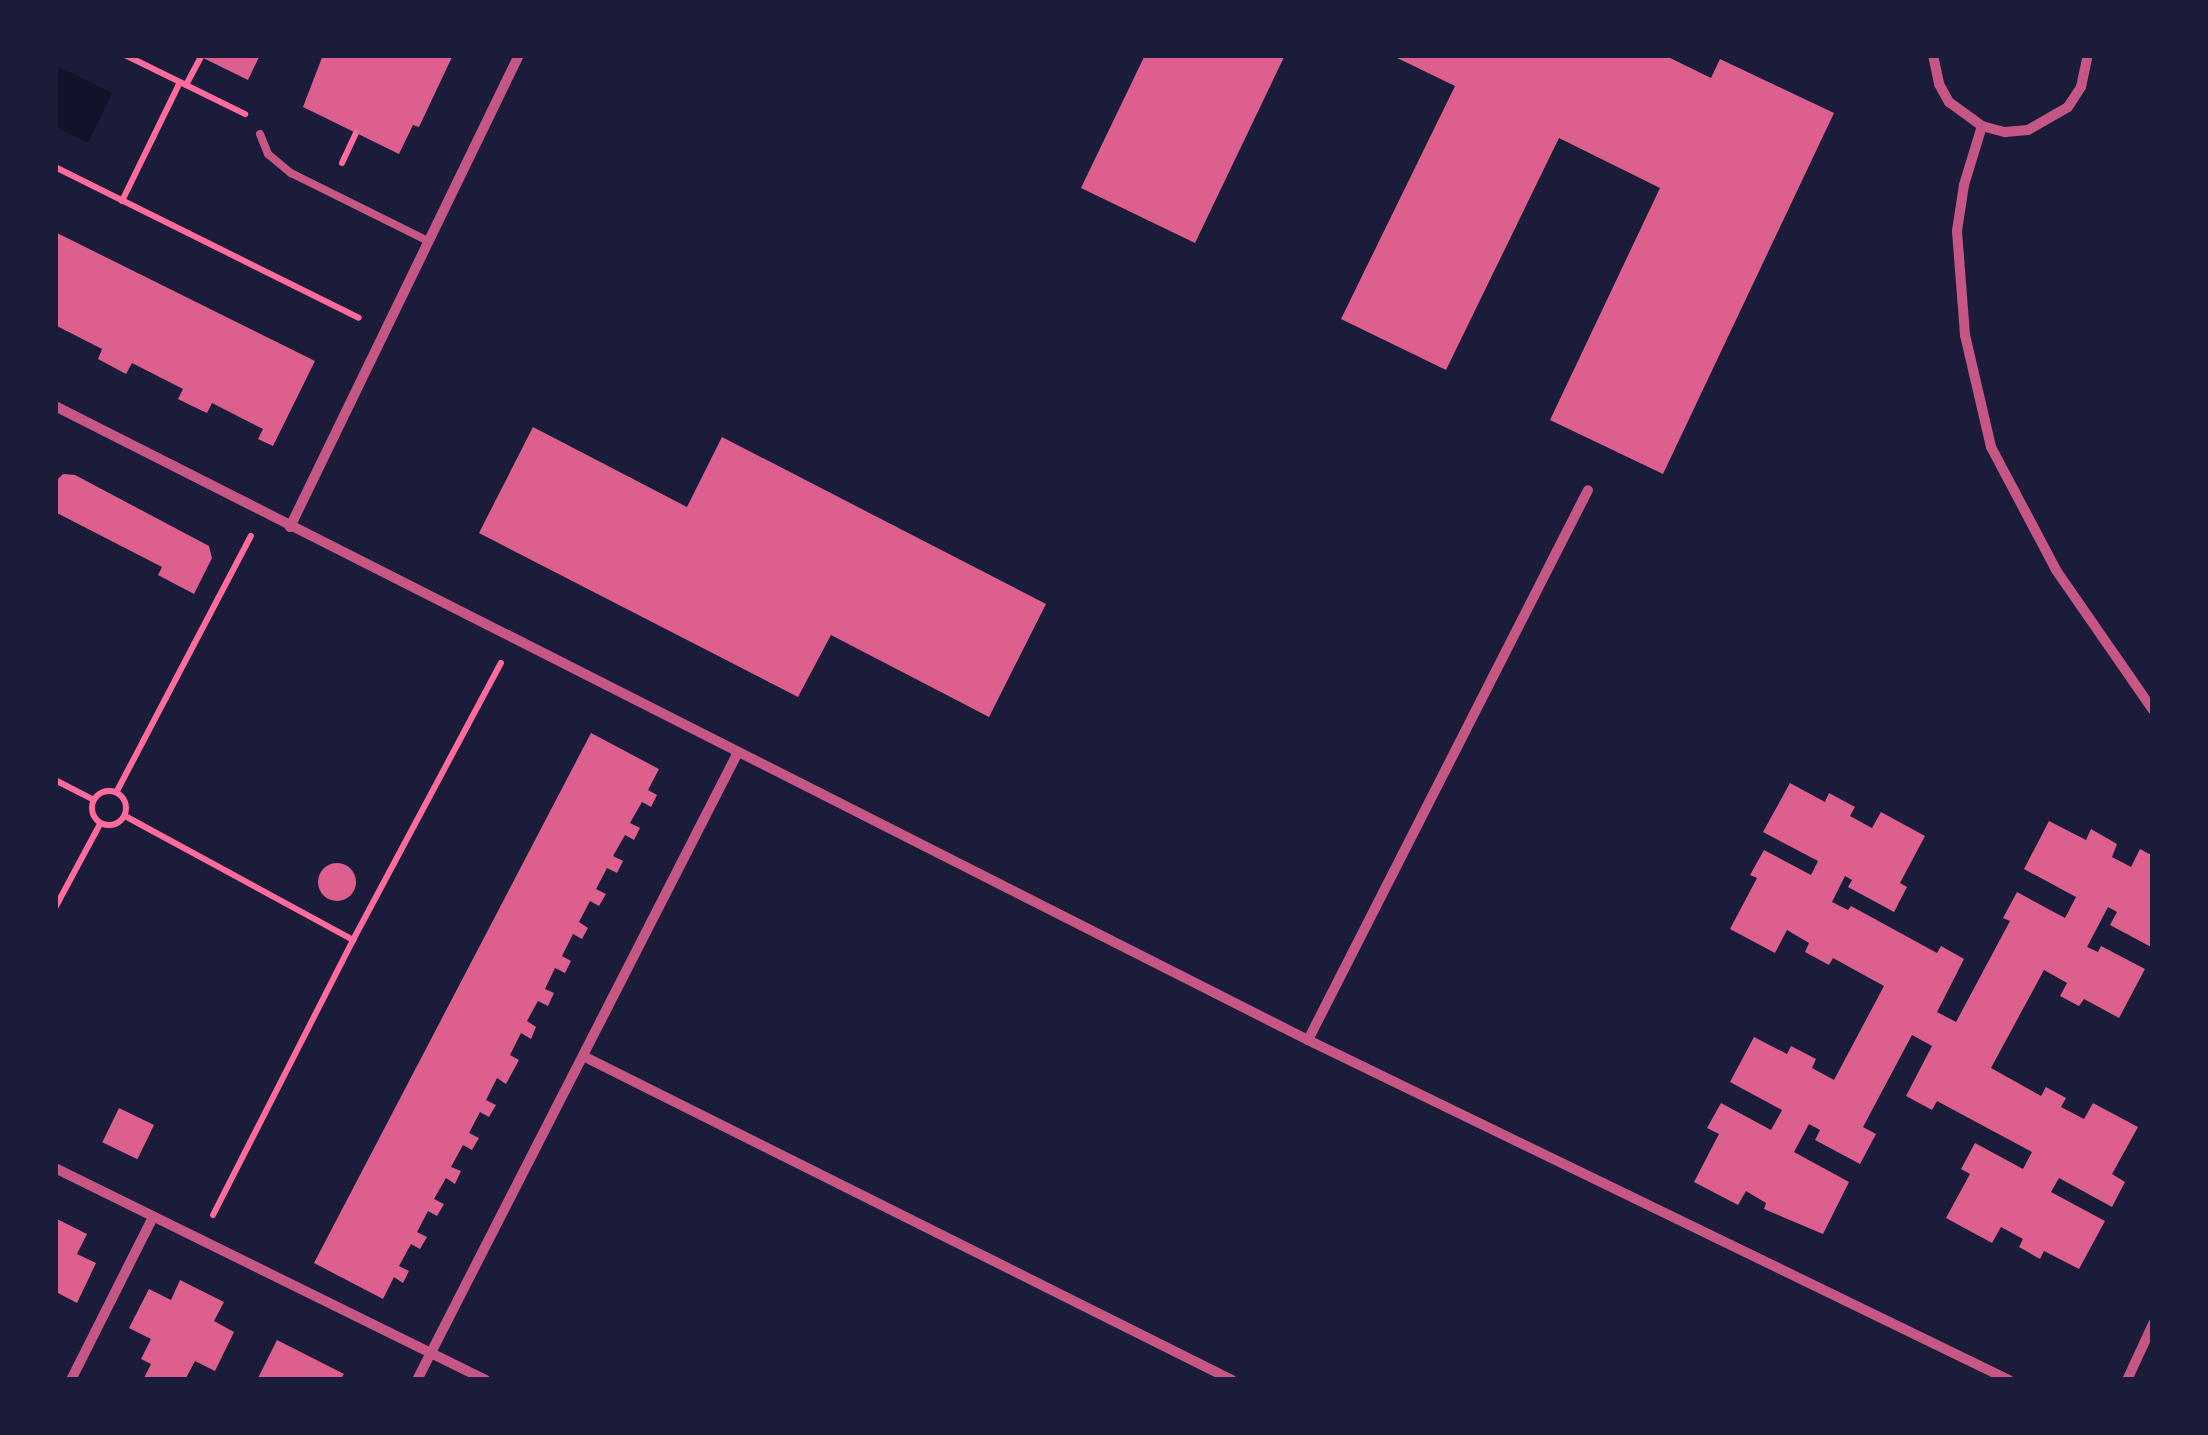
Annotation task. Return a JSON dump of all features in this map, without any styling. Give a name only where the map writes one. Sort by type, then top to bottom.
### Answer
[{"type":"street","points":[[290,527],[519,55]]},
{"type":"street","points":[[1933,55],[1938,84],[1949,102],[1982,126],[2028,130],[2050,122],[2068,107],[2081,88],[2088,55]]},
{"type":"street","points":[[1982,126],[1964,185],[1957,231],[1965,335],[1991,446],[2056,570],[2153,710]]},
{"type":"street","points":[[55,406],[1308,1040],[2009,1380]]},
{"type":"street","points":[[1308,1040],[1588,490]]},
{"type":"street","points":[[417,1380],[737,754]]},
{"type":"street","points":[[585,1057],[1232,1380]]},
{"type":"street","points":[[55,1168],[486,1380]]},
{"type":"street","points":[[71,1380],[153,1218]]},
{"type":"street","points":[[2127,1380],[2153,1324]]},
{"type":"lane","points":[[260,134],[268,154],[291,172],[428,240]]},
{"type":"path","points":[[122,201],[201,57]]},
{"type":"path","points":[[342,163],[356,133]]},
{"type":"path","points":[[55,168],[385,331]]},
{"type":"path","points":[[117,792],[263,513]]},
{"type":"path","points":[[200,1240],[353,940],[513,640]]},
{"type":"path","points":[[55,780],[92,800]]},
{"type":"path","points":[[103,790],[117,792],[126,802],[124,816],[114,825],[100,824],[91,813],[92,800],[103,790]]},
{"type":"path","points":[[124,816],[353,940]]},
{"type":"path","points":[[55,908],[100,824]]},
{"type":"shaded area","points":[[55,65],[112,93],[88,143],[55,126]]},
{"type":"building","points":[[197,55],[260,55],[248,80]]},
{"type":"building","points":[[323,55],[453,55],[419,127],[413,125],[399,154],[303,107]]},
{"type":"building","points":[[1145,55],[1285,55],[1195,243],[1081,188]]},
{"type":"building","points":[[1391,55],[1664,55],[1711,78],[1720,59],[1834,113],[1663,474],[1550,420],[1660,188],[1559,138],[1446,370],[1341,319],[1455,86]]},
{"type":"building","points":[[55,232],[315,361],[273,446],[258,439],[263,429],[212,403],[207,413],[178,399],[183,389],[132,363],[126,374],[98,359],[102,349],[55,325]]},
{"type":"building","points":[[533,427],[687,507],[722,437],[1046,604],[989,717],[831,635],[798,697],[479,533]]},
{"type":"building","points":[[63,474],[75,475],[209,546],[212,558],[194,594],[158,575],[162,567],[55,512],[55,482]]},
{"type":"building","points":[[591,733],[659,769],[648,790],[657,795],[651,807],[642,802],[630,823],[640,828],[634,840],[625,835],[613,856],[623,861],[617,873],[607,868],[596,889],[606,894],[599,906],[590,901],[579,922],[588,928],[582,939],[573,934],[562,956],[571,961],[565,973],[555,968],[545,989],[554,993],[548,1006],[538,1001],[527,1021],[536,1027],[531,1039],[521,1033],[510,1055],[519,1060],[506,1084],[497,1078],[486,1100],[496,1105],[489,1117],[480,1112],[469,1133],[479,1138],[472,1150],[463,1145],[451,1167],[461,1171],[455,1184],[446,1178],[434,1199],[444,1204],[437,1216],[428,1211],[417,1232],[427,1237],[420,1249],[411,1244],[399,1266],[409,1271],[403,1283],[394,1277],[383,1299],[314,1263]]},
{"type":"building","points":[[1790,783],[1825,802],[1829,793],[1855,807],[1850,816],[1872,828],[1881,812],[1925,836],[1900,883],[1907,887],[1894,912],[1848,887],[1852,880],[1845,876],[1832,902],[1848,910],[1851,906],[1937,953],[1941,946],[1964,959],[1937,1012],[1956,1022],[2010,921],[2003,918],[2017,892],[2065,918],[2076,897],[2024,869],[2049,821],[2086,840],[2091,829],[2117,844],[2112,857],[2131,867],[2140,849],[2153,856],[2153,948],[2110,925],[2117,912],[2108,907],[2087,947],[2098,952],[2101,946],[2145,969],[2119,1018],[2084,999],[2079,1006],[2060,996],[2067,983],[2044,970],[1991,1068],[2041,1096],[2046,1087],[2066,1098],[2061,1107],[2084,1119],[2093,1103],[2138,1127],[2112,1174],[2125,1182],[2112,1207],[2059,1178],[2051,1192],[2105,1221],[2079,1269],[2044,1251],[2040,1259],[2019,1247],[2023,1239],[2001,1227],[1992,1243],[1946,1218],[1970,1174],[1961,1169],[1975,1143],[2023,1169],[2032,1152],[1937,1101],[1932,1110],[1906,1096],[1932,1046],[1912,1035],[1863,1127],[1876,1134],[1860,1164],[1815,1140],[1820,1130],[1809,1124],[1794,1152],[1849,1182],[1823,1234],[1764,1209],[1766,1203],[1746,1191],[1738,1205],[1694,1182],[1719,1134],[1707,1128],[1721,1103],[1771,1130],[1782,1110],[1730,1082],[1754,1037],[1787,1054],[1791,1046],[1816,1059],[1812,1068],[1834,1080],[1884,986],[1833,958],[1829,965],[1805,952],[1809,943],[1787,930],[1775,953],[1730,929],[1757,878],[1750,875],[1764,850],[1811,875],[1818,861],[1763,832]]},
{"type":"building","points":[[337,863],[350,869],[356,882],[350,895],[337,901],[324,895],[318,882],[324,869]]},
{"type":"building","points":[[119,1108],[154,1125],[137,1159],[102,1142]]},
{"type":"building","points":[[55,1218],[87,1234],[77,1254],[96,1263],[77,1303],[58,1293],[55,1299]]},
{"type":"building","points":[[180,1280],[224,1302],[214,1321],[234,1332],[215,1371],[195,1361],[185,1380],[143,1380],[151,1364],[141,1359],[151,1339],[129,1328],[149,1289],[171,1300]]},
{"type":"building","points":[[277,1340],[344,1374],[340,1380],[257,1380]]}]
